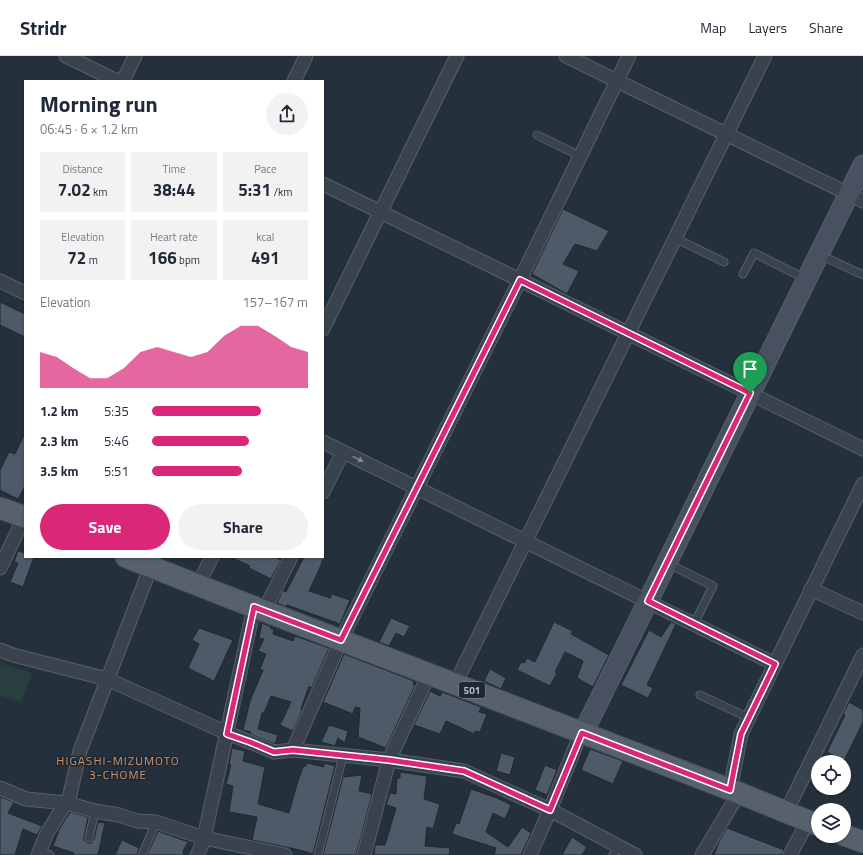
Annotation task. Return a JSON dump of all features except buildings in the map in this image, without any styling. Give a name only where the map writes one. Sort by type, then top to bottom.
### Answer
[{"type":"main road","points":[[0,508],[24,517]]},
{"type":"main road","name":"501","points":[[129,558],[735,791],[811,822]]},
{"type":"main road","points":[[851,837],[863,842]]},
{"type":"street","points":[[66,56],[115,80]]},
{"type":"street","points":[[123,80],[135,56]]},
{"type":"street","points":[[294,80],[306,56]]},
{"type":"street","points":[[324,327],[457,56]]},
{"type":"street","points":[[566,56],[856,198]]},
{"type":"street","points":[[293,750],[341,640],[520,280],[629,56]]},
{"type":"street","points":[[455,684],[765,56]]},
{"type":"street","points":[[530,855],[582,733],[818,254],[856,198],[863,165]]},
{"type":"street","points":[[324,184],[863,449]]},
{"type":"street","points":[[0,281],[23,288]]},
{"type":"street","points":[[324,442],[775,664]]},
{"type":"street","points":[[324,490],[343,452]]},
{"type":"street","points":[[702,855],[735,791],[741,734],[863,484]]},
{"type":"street","points":[[0,568],[24,519]]},
{"type":"street","points":[[198,585],[212,558]]},
{"type":"street","points":[[198,855],[204,838],[227,734],[259,609],[290,558]]},
{"type":"street","points":[[42,854],[47,833],[67,803],[80,752],[150,566]]},
{"type":"street","points":[[811,589],[863,613]]},
{"type":"street","points":[[0,650],[13,656],[107,679],[227,734],[274,752],[293,750],[389,760],[464,771],[550,810],[616,851],[635,855]]},
{"type":"street","points":[[786,812],[863,655]]},
{"type":"street","points":[[364,855],[389,760],[430,674]]},
{"type":"street","points":[[0,788],[26,800],[67,803],[95,811],[119,815],[137,821],[156,822],[204,838],[285,855]]},
{"type":"street","points":[[790,855],[811,826]]},
{"type":"lane","points":[[537,135],[580,156]]},
{"type":"lane","points":[[675,238],[724,262]]},
{"type":"lane","points":[[743,274],[754,253],[806,279]]},
{"type":"lane","points":[[818,254],[863,275]]},
{"type":"lane","points":[[667,562],[713,586],[694,624]]},
{"type":"lane","points":[[700,695],[748,718]]},
{"type":"lane","points":[[318,855],[343,756]]},
{"type":"lane","points":[[89,838],[95,811]]},
{"type":"lane","points":[[142,855],[156,822]]},
{"type":"green space","points":[[1,663],[32,673],[21,702],[0,696]]},
{"type":"district","name":"HIGASHI-MIZUMOTO 3-CHOME","points":[[118,768]]},
{"type":"route","points":[[520,280],[750,393],[648,601],[775,664],[741,734],[730,790],[582,733],[550,810],[464,771],[389,760],[293,750],[274,752],[227,734],[254,607],[341,640],[520,280]]}]
